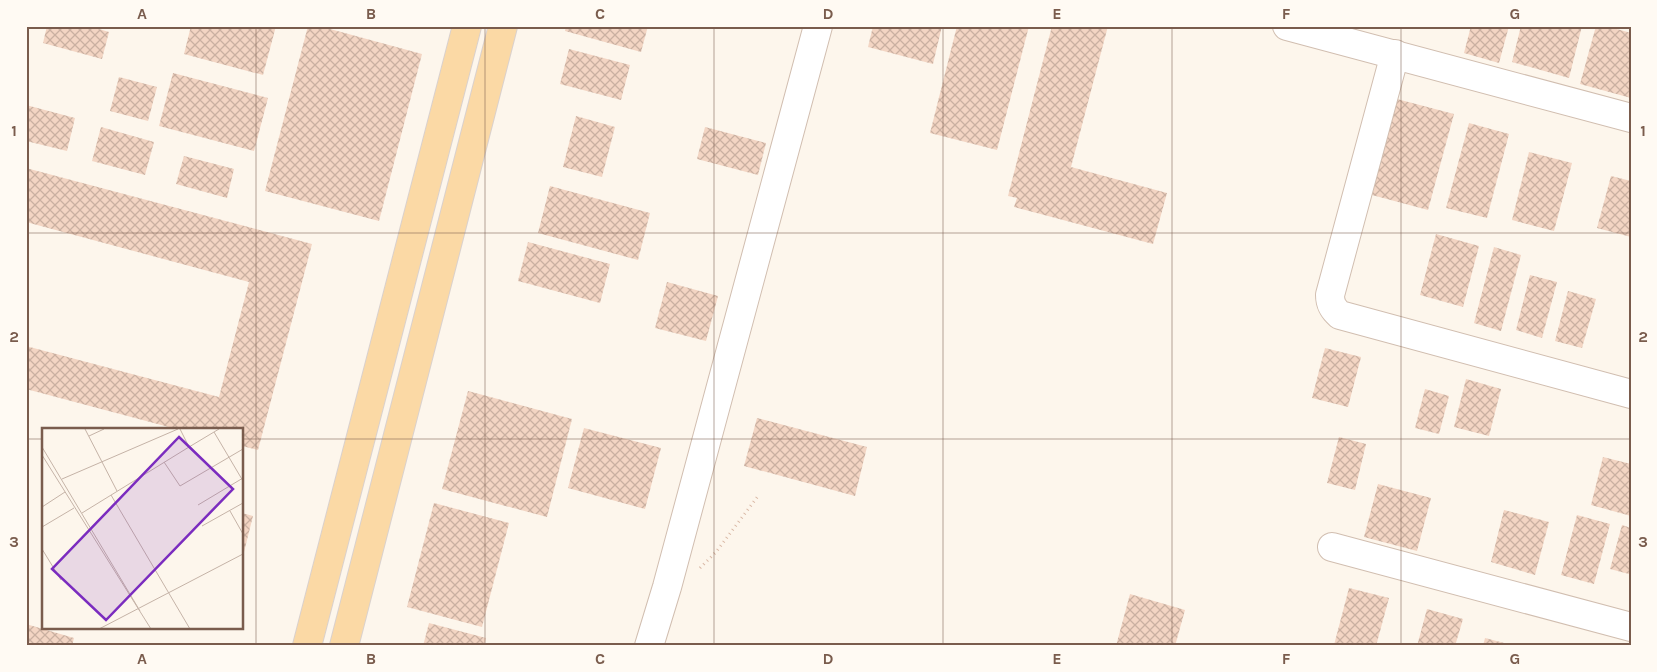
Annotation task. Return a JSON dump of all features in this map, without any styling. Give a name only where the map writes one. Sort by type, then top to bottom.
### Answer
[{"type":"main road","points":[[307,646],[467,26]]},
{"type":"main road","points":[[344,646],[504,26]]},
{"type":"street","points":[[649,646],[667,586],[818,26]]},
{"type":"street","points":[[1287,26],[1631,118]]},
{"type":"street","points":[[1395,54],[1330,295],[1334,310],[1340,315],[1631,394]]},
{"type":"street","points":[[1332,547],[1631,628]]},
{"type":"path","points":[[667,586],[692,576],[716,552],[758,496]]},
{"type":"building","points":[[47,26],[89,26],[109,32],[102,59],[43,43]]},
{"type":"building","points":[[191,26],[276,26],[263,75],[184,54]]},
{"type":"building","points":[[308,26],[319,26],[422,54],[379,221],[265,191]]},
{"type":"building","points":[[566,26],[648,26],[641,52],[565,31]]},
{"type":"building","points":[[873,26],[942,26],[933,64],[868,47]]},
{"type":"building","points":[[957,26],[1029,26],[997,150],[930,133]]},
{"type":"building","points":[[1052,26],[1108,26],[1071,167],[1167,193],[1153,244],[1014,207],[1017,198],[1008,196]]},
{"type":"building","points":[[1471,26],[1509,26],[1499,63],[1464,53]]},
{"type":"building","points":[[1521,26],[1582,26],[1569,78],[1512,62]]},
{"type":"building","points":[[1596,26],[1606,26],[1631,33],[1631,98],[1580,84]]},
{"type":"building","points":[[569,49],[630,65],[621,100],[560,84]]},
{"type":"building","points":[[173,73],[268,98],[254,151],[159,126]]},
{"type":"building","points":[[119,77],[157,87],[148,121],[110,111]]},
{"type":"building","points":[[1397,99],[1454,114],[1428,210],[1372,195]]},
{"type":"building","points":[[26,105],[75,118],[67,151],[26,141]]},
{"type":"building","points":[[576,116],[615,127],[602,177],[563,167]]},
{"type":"building","points":[[1469,123],[1509,134],[1487,218],[1446,208]]},
{"type":"building","points":[[101,127],[154,142],[145,175],[92,161]]},
{"type":"building","points":[[705,127],[766,143],[758,175],[697,159]]},
{"type":"building","points":[[1529,152],[1572,163],[1554,231],[1512,220]]},
{"type":"building","points":[[184,156],[234,169],[227,198],[176,184]]},
{"type":"building","points":[[26,168],[312,244],[258,450],[244,446],[244,428],[172,428],[26,389],[26,346],[219,397],[249,282],[26,222]]},
{"type":"building","points":[[1611,176],[1631,181],[1631,237],[1597,228]]},
{"type":"building","points":[[550,186],[650,213],[638,260],[538,233]]},
{"type":"building","points":[[1436,234],[1479,246],[1463,307],[1420,295]]},
{"type":"building","points":[[528,242],[610,264],[600,303],[518,281]]},
{"type":"building","points":[[1494,247],[1521,255],[1501,331],[1474,323]]},
{"type":"building","points":[[1530,275],[1557,282],[1542,338],[1516,330]]},
{"type":"building","points":[[667,282],[718,296],[706,341],[655,328]]},
{"type":"building","points":[[1568,291],[1596,299],[1582,348],[1555,341]]},
{"type":"building","points":[[1325,348],[1361,357],[1348,407],[1312,398]]},
{"type":"building","points":[[1466,379],[1501,389],[1489,436],[1454,427]]},
{"type":"building","points":[[1425,389],[1449,396],[1439,434],[1415,428]]},
{"type":"building","points":[[468,391],[572,419],[547,517],[442,489]]},
{"type":"building","points":[[757,418],[867,447],[855,496],[744,466]]},
{"type":"building","points":[[584,428],[661,448],[645,509],[568,488]]},
{"type":"building","points":[[1339,437],[1366,444],[1355,490],[1327,483]]},
{"type":"building","points":[[1603,457],[1631,464],[1631,516],[1591,505]]},
{"type":"building","points":[[1378,484],[1431,498],[1417,551],[1364,537]]},
{"type":"building","points":[[434,503],[509,523],[482,627],[407,607]]},
{"type":"building","points":[[1504,510],[1549,522],[1535,575],[1491,562]]},
{"type":"building","points":[[244,514],[253,516],[244,552]]},
{"type":"building","points":[[1577,515],[1610,524],[1594,584],[1561,575]]},
{"type":"building","points":[[1622,525],[1631,528],[1631,568],[1629,574],[1610,569]]},
{"type":"building","points":[[1349,588],[1389,598],[1376,646],[1334,645]]},
{"type":"building","points":[[1130,594],[1185,610],[1175,646],[1116,646]]},
{"type":"building","points":[[1427,609],[1463,619],[1455,646],[1417,646]]},
{"type":"building","points":[[429,623],[486,638],[484,646],[423,646]]},
{"type":"building","points":[[26,624],[74,638],[72,646],[26,646]]},
{"type":"building","points":[[1485,638],[1512,645],[1512,646],[1483,646]]}]
